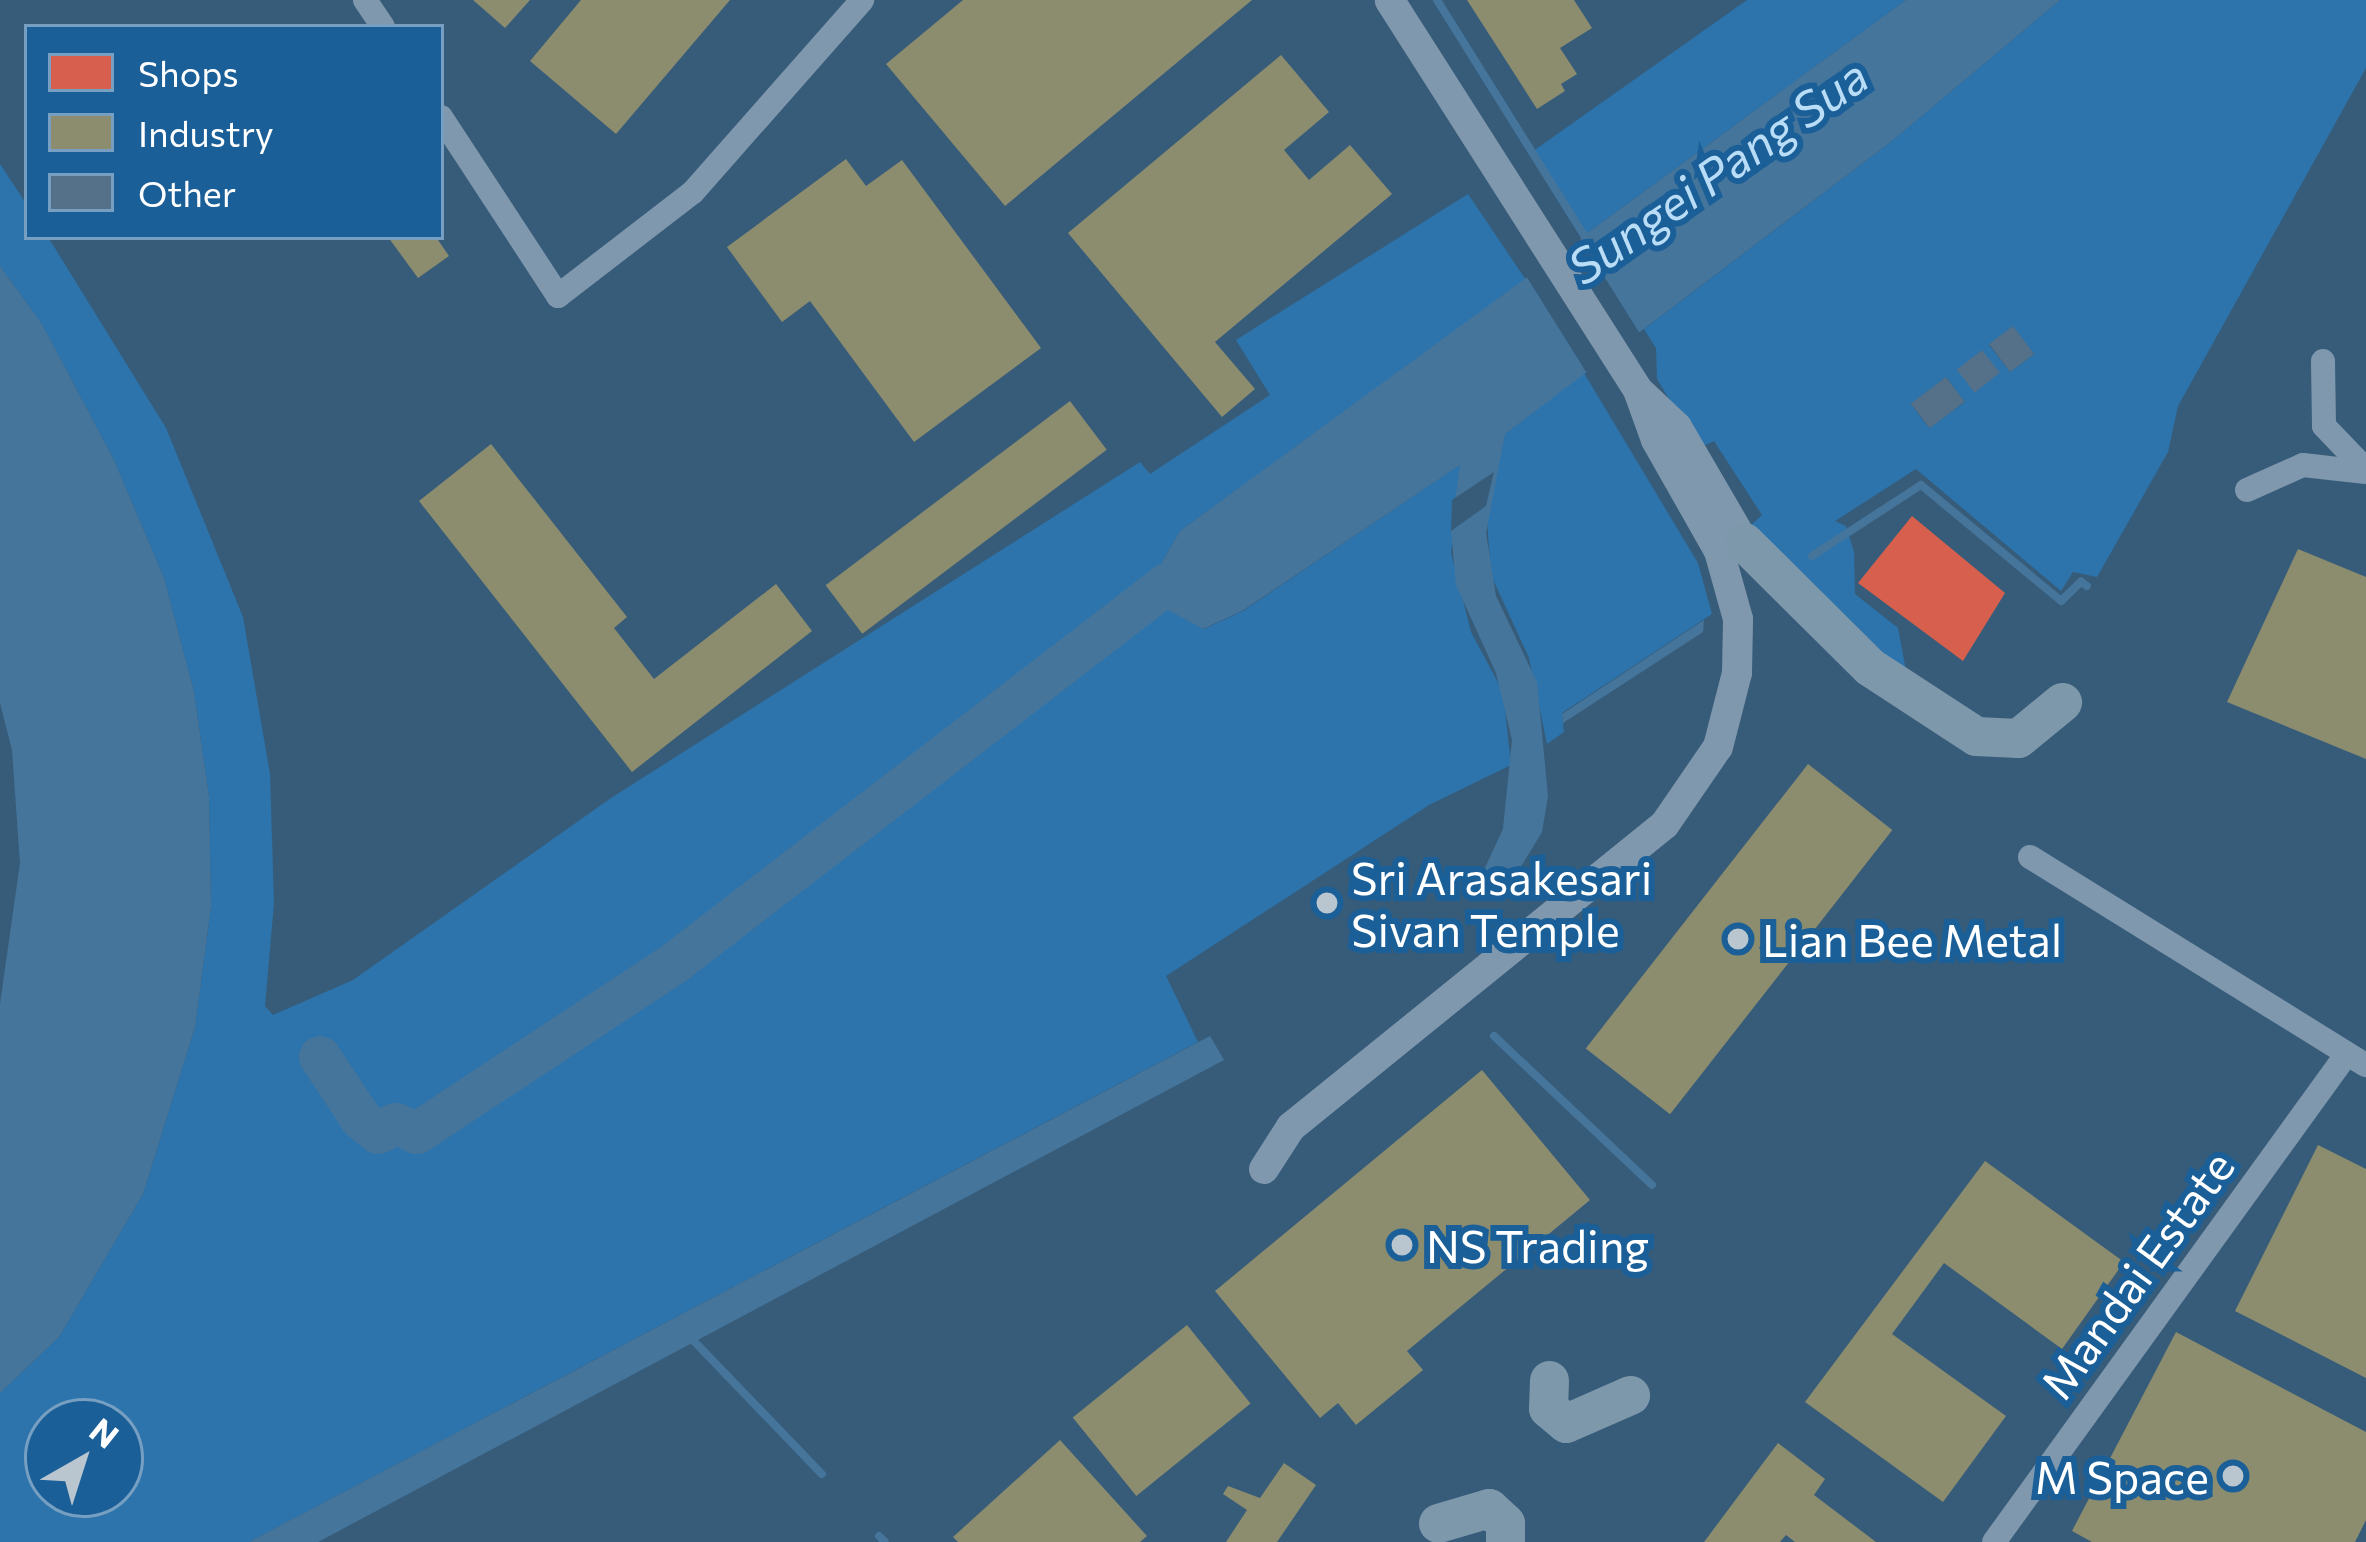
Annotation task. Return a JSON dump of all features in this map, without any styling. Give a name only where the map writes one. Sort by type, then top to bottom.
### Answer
[{"type":"main road","points":[[1744,542],[1870,668],[1976,736],[2018,737],[2062,702]]},
{"type":"main road","points":[[1549,1380],[1548,1408],[1566,1424],[1630,1395]]},
{"type":"main road","points":[[1438,1523],[1476,1505],[1489,1508],[1505,1523],[1505,1542]]},
{"type":"street","points":[[444,122],[558,296],[693,192],[862,0]]},
{"type":"street","points":[[1264,1169],[1292,1127],[1665,824],[1718,747],[1737,673],[1733,596],[1719,550],[1656,440],[1631,379],[1390,0]]},
{"type":"street","points":[[2323,361],[2324,426],[2366,472]]},
{"type":"street","points":[[1631,379],[1677,427],[1744,542]]},
{"type":"street","points":[[2248,490],[2303,465],[2366,472]]},
{"type":"street","name":"Mandai Estate","points":[[1994,1542],[2356,1060],[2030,857]]},
{"type":"shaded area","points":[[1747,0],[1906,0],[1582,237],[1529,154]]},
{"type":"shaded area","points":[[2060,0],[2366,0],[2366,68],[2178,406],[2168,452],[2097,577],[2073,572],[2061,591],[1916,469],[1835,521],[1846,526],[1854,552],[1855,594],[1898,628],[1906,671],[1898,676],[1748,528],[1762,515],[1714,441],[1699,448],[1657,379],[1656,348],[1644,329],[1892,141]],"holes":[[[2013,327],[2034,354],[2010,372],[1989,345]],[[1946,377],[1965,402],[1929,428],[1911,404]]]},
{"type":"shaded area","points":[[0,164],[24,200],[24,240],[50,240],[166,428],[243,617],[270,774],[274,903],[265,1006],[273,1015],[353,980],[611,798],[1140,462],[1150,474],[1270,395],[1236,340],[1468,194],[1526,280],[1180,531],[1153,578],[1120,608],[1127,620],[1156,603],[1204,629],[1243,611],[1461,464],[1451,553],[1471,632],[1503,692],[1511,765],[1429,805],[1166,976],[1198,1042],[249,1542],[0,1542],[0,1393],[59,1337],[143,1194],[195,1027],[211,906],[209,797],[194,692],[164,578],[114,460],[42,324],[0,266]]},
{"type":"shaded area","points":[[1584,373],[1698,563],[1712,614],[1562,713],[1564,732],[1547,744],[1529,658],[1491,575],[1486,506],[1505,434]]},
{"type":"water","name":"Sungei Pang Sua","points":[[1906,0],[2060,0],[1892,141],[1505,434],[1486,533],[1496,596],[1537,682],[1548,796],[1542,832],[1506,891],[1483,872],[1503,829],[1512,740],[1496,673],[1456,585],[1451,531],[1460,465],[1242,611],[1203,629],[1157,604],[1127,620],[1119,608],[1153,578],[1180,531]]},
{"type":"water","points":[[0,266],[42,324],[114,460],[164,578],[194,692],[209,797],[211,906],[195,1027],[143,1194],[59,1337],[0,1393],[0,1004],[20,863],[12,750],[0,703]]},
{"type":"water","points":[[1704,620],[1703,632],[1563,723],[1562,714]]},
{"type":"water","points":[[1210,1036],[1224,1060],[318,1542],[249,1542]]},
{"type":"pier","points":[[1577,233],[1642,337],[1586,372],[1521,268]]},
{"type":"pier","points":[[1494,472],[1486,506],[1451,531],[1452,500]]},
{"type":"building: Shops","points":[[1912,516],[2005,593],[1963,661],[1858,583]]},
{"type":"building: Industry","points":[[473,0],[530,0],[505,28]]},
{"type":"building: Industry","points":[[581,0],[730,0],[616,134],[530,61]]},
{"type":"building: Industry","points":[[963,0],[1252,0],[1005,206],[886,64]]},
{"type":"building: Industry","points":[[1467,0],[1574,0],[1592,28],[1560,48],[1577,74],[1561,84],[1565,91],[1537,109]]},
{"type":"building: Industry","points":[[1281,55],[1329,112],[1284,150],[1309,180],[1350,145],[1392,194],[1215,342],[1255,389],[1222,417],[1068,233]]},
{"type":"building: Industry","points":[[846,159],[866,186],[902,160],[1041,348],[914,442],[810,301],[782,322],[727,247]]},
{"type":"building: Industry","points":[[390,240],[438,240],[449,256],[418,278]]},
{"type":"building: Industry","points":[[1070,401],[1107,450],[862,634],[826,585]]},
{"type":"building: Industry","points":[[491,444],[627,617],[614,628],[654,679],[776,584],[812,631],[632,772],[419,501]]},
{"type":"building: Industry","points":[[2298,549],[2366,577],[2366,759],[2227,702]]},
{"type":"building: Industry","name":"Lian Bee Metal","points":[[1808,764],[1892,830],[1670,1114],[1586,1048]]},
{"type":"building: Industry","name":"NS Trading","points":[[1482,1070],[1590,1200],[1407,1351],[1423,1370],[1356,1425],[1338,1403],[1320,1418],[1215,1291]]},
{"type":"building: Industry","points":[[2318,1145],[2366,1169],[2366,1378],[2235,1311]]},
{"type":"building: Industry","points":[[1985,1161],[2124,1262],[2062,1349],[1944,1263],[1892,1334],[2006,1416],[1943,1502],[1805,1402]]},
{"type":"building: Industry","points":[[1187,1325],[1251,1403],[1136,1496],[1073,1418]]},
{"type":"building: Industry","name":"M Space","points":[[2176,1332],[2366,1432],[2366,1520],[2355,1542],[2092,1542],[2072,1531]]},
{"type":"building: Industry","points":[[1060,1440],[1147,1536],[1140,1542],[958,1542],[953,1537]]},
{"type":"building: Industry","points":[[1778,1443],[1825,1479],[1814,1495],[1876,1542],[1795,1542],[1786,1535],[1780,1542],[1704,1542]]},
{"type":"building: Industry","points":[[1284,1463],[1316,1485],[1277,1542],[1226,1542],[1247,1510],[1223,1494],[1228,1486],[1260,1498]]},
{"type":"building: Other","points":[[2013,326],[2034,354],[2010,372],[1989,344]]},
{"type":"building: Other","points":[[1982,350],[2000,373],[1975,393],[1957,370]]},
{"type":"building: Other","points":[[1946,377],[1965,402],[1930,428],[1911,403]]},
{"type":"waterway","name":"Sungei Pang Sua","points":[[1437,0],[1589,243]]},
{"type":"waterway","points":[[1812,556],[1921,485],[2061,601],[2081,582],[2087,586]]},
{"type":"waterway","points":[[320,1057],[361,1119],[378,1133],[396,1124],[417,1133],[676,962],[1167,584]]},
{"type":"waterway","points":[[1494,1036],[1652,1185]]},
{"type":"waterway","points":[[690,1337],[822,1474]]},
{"type":"waterway","points":[[879,1536],[885,1542]]},
{"type":"place","name":"Sri Arasakesari Sivan Temple","points":[[1327,903]]},
{"type":"place","name":"Lian Bee Metal","points":[[1738,939]]},
{"type":"place","name":"NS Trading","points":[[1402,1245]]},
{"type":"place","name":"M Space","points":[[2233,1476]]}]
